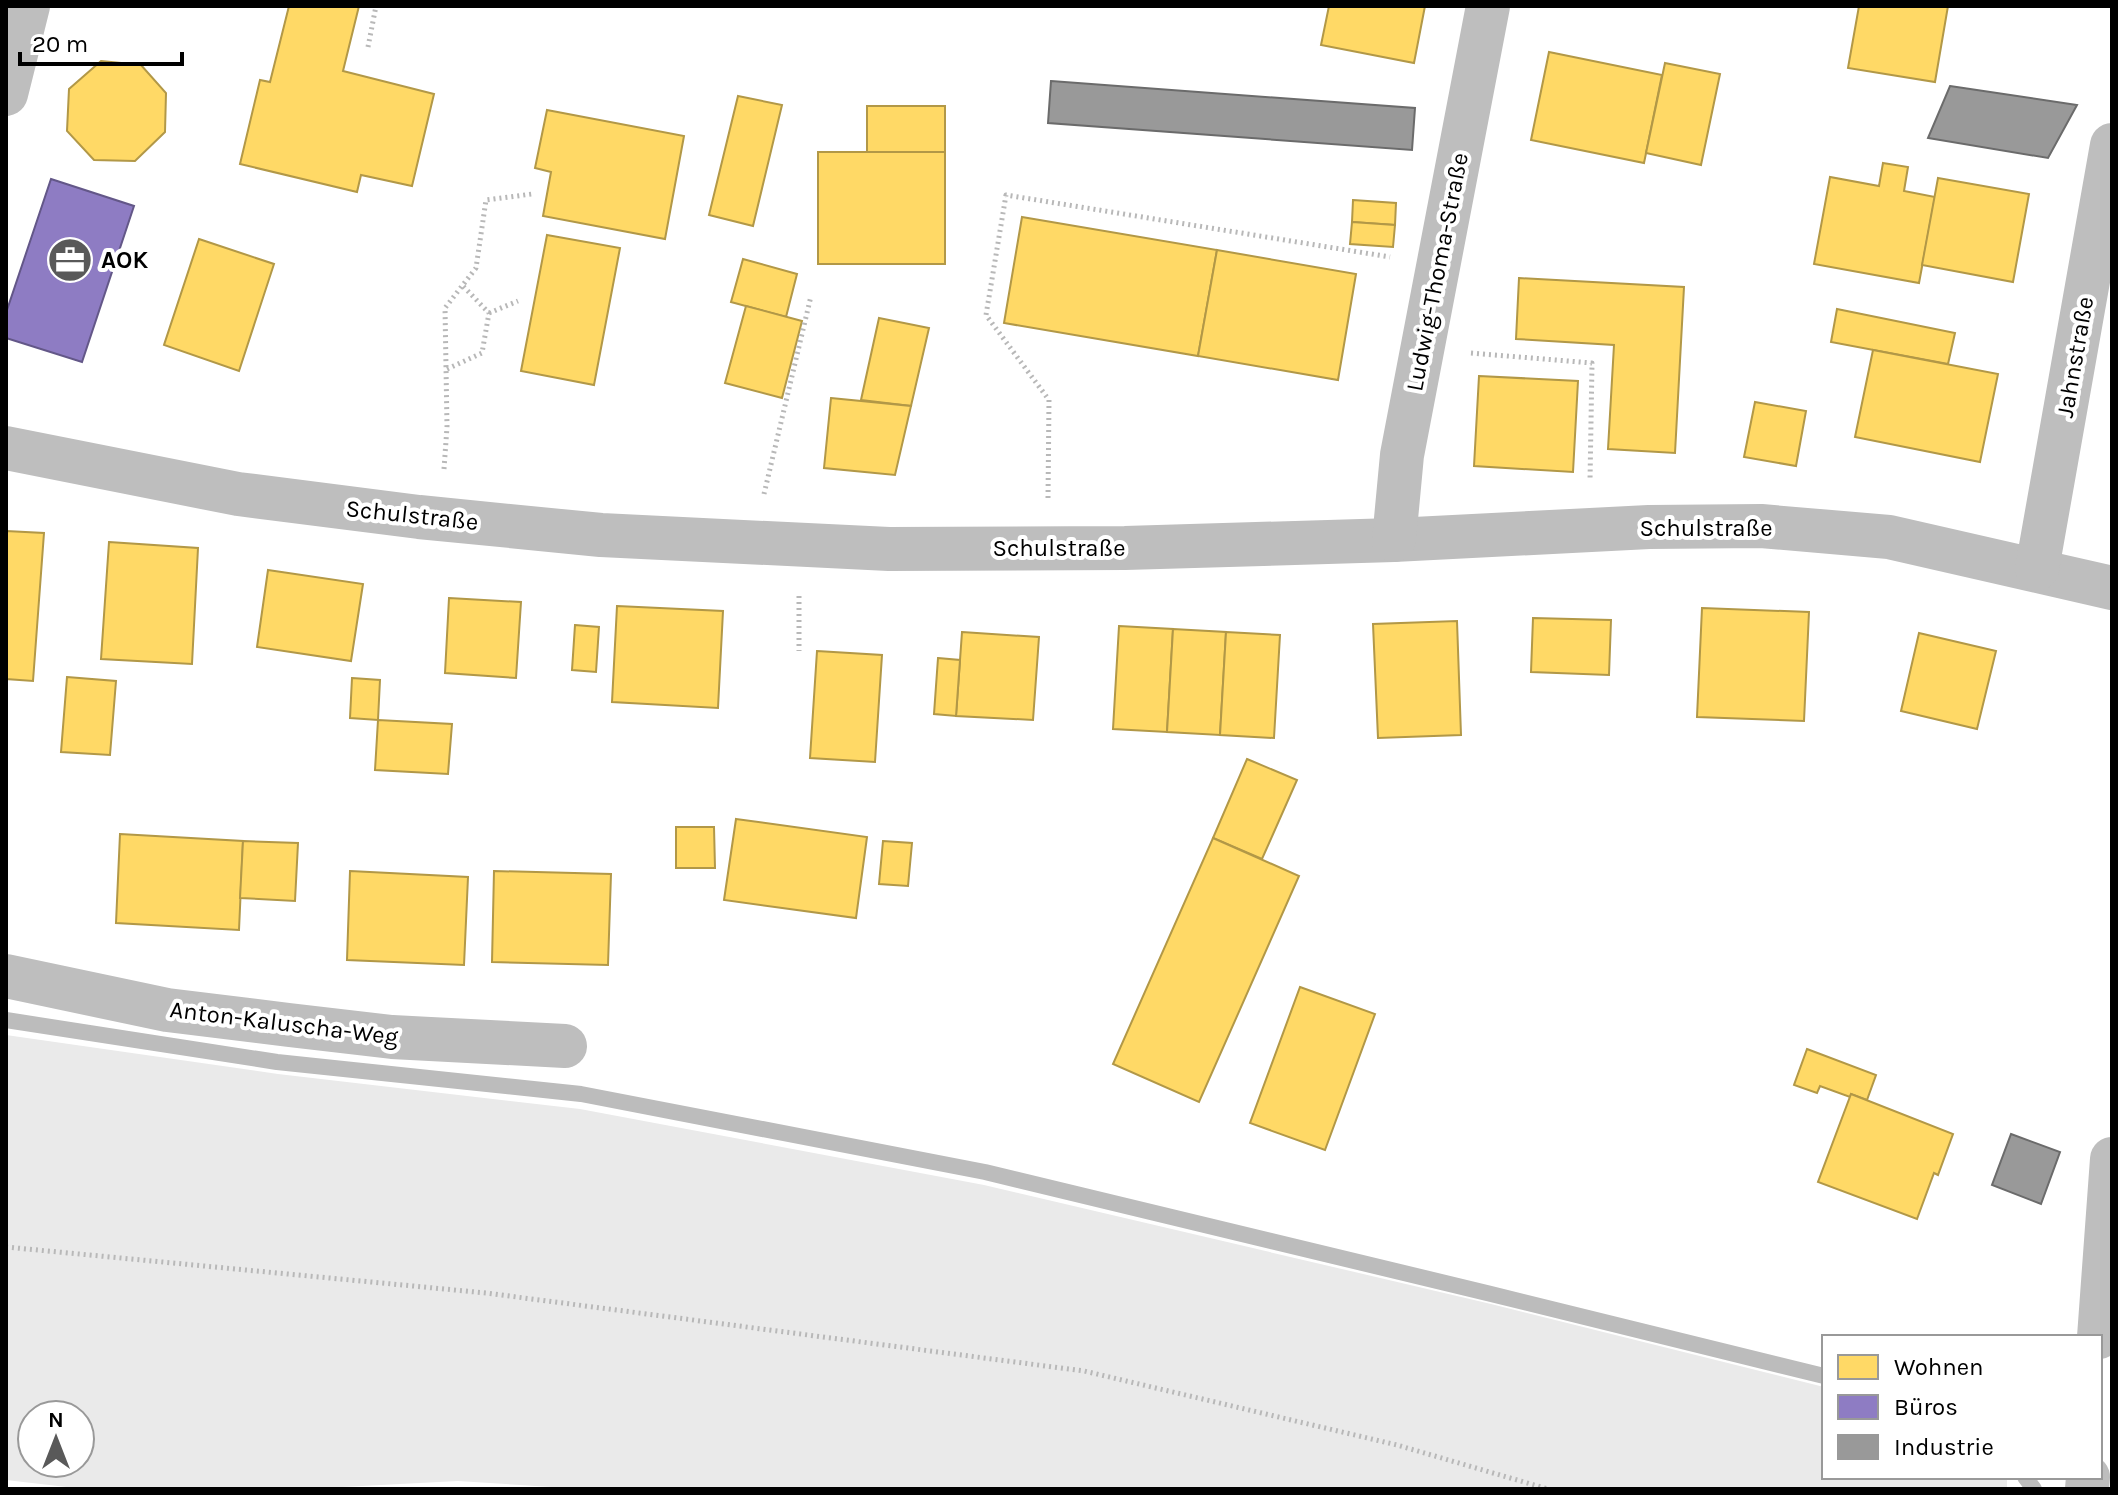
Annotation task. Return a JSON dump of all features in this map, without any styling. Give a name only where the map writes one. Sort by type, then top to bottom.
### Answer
[{"type":"street","points":[[6,94],[28,6]]},
{"type":"street","name":"Ludwig-Thoma-Straße","points":[[1394,540],[1402,455],[1488,6]]},
{"type":"street","name":"Jahnstraße","points":[[2037,569],[2112,145]]},
{"type":"street","name":"Schulstraße","points":[[6,448],[238,494],[601,535],[889,549],[1125,548],[1761,526],[1889,537],[2112,588]]},
{"type":"street","name":"Anton-Kaluscha-Weg","points":[[6,976],[167,1010],[392,1037],[565,1046]]},
{"type":"street","points":[[2099,1335],[2112,1159]]},
{"type":"path","points":[[368,47],[376,6]]},
{"type":"path","points":[[442,519],[447,427],[445,308],[476,268],[486,200],[532,194]]},
{"type":"path","points":[[1048,548],[1049,400],[986,315],[1006,195],[1438,265]]},
{"type":"path","points":[[462,285],[489,313]]},
{"type":"path","points":[[753,542],[811,296]]},
{"type":"path","points":[[489,313],[518,301]]},
{"type":"path","points":[[447,369],[482,353],[489,313]]},
{"type":"path","points":[[1423,349],[1592,363],[1589,530]]},
{"type":"path","points":[[6,1247],[486,1293],[1084,1371],[1397,1445],[1548,1489]]},
{"type":"shaded area","points":[[6,1035],[278,1074],[580,1109],[984,1185],[1491,1304],[1822,1387],[1822,1479],[2007,1479],[2007,1489],[583,1489],[458,1481],[304,1489],[84,1489],[6,1480]]},
{"type":"building: Wohnen","points":[[289,6],[359,6],[343,71],[434,94],[412,186],[361,175],[357,192],[240,164],[260,80],[270,82]]},
{"type":"building: Wohnen","points":[[1329,6],[1425,6],[1414,63],[1321,45]]},
{"type":"building: Wohnen","points":[[1859,6],[1948,6],[1935,82],[1848,68]]},
{"type":"building: Wohnen","points":[[1549,52],[1662,75],[1644,163],[1531,140]]},
{"type":"building: Wohnen","points":[[101,61],[141,65],[166,93],[165,132],[135,161],[94,160],[67,131],[69,89]]},
{"type":"building: Wohnen","points":[[1665,63],[1720,74],[1701,165],[1646,153]]},
{"type":"building: Wohnen","points":[[738,96],[782,105],[753,226],[709,215]]},
{"type":"building: Wohnen","points":[[867,106],[945,106],[945,152],[867,152]]},
{"type":"building: Wohnen","points":[[547,110],[684,136],[665,239],[543,216],[551,172],[535,168]]},
{"type":"building: Wohnen","points":[[818,152],[945,152],[945,264],[818,264]]},
{"type":"building: Wohnen","points":[[1883,163],[1908,167],[1904,191],[1935,197],[1919,283],[1814,264],[1830,177],[1879,186]]},
{"type":"building: Wohnen","points":[[1938,178],[2029,194],[2013,282],[1922,265]]},
{"type":"building: Wohnen","points":[[1353,200],[1396,203],[1395,225],[1352,222]]},
{"type":"building: Wohnen","points":[[1022,217],[1217,250],[1198,356],[1004,323]]},
{"type":"building: Wohnen","points":[[1352,222],[1395,225],[1393,247],[1350,244]]},
{"type":"building: Wohnen","points":[[547,235],[620,248],[594,385],[521,371]]},
{"type":"building: Wohnen","points":[[199,239],[274,264],[239,371],[164,345]]},
{"type":"building: Wohnen","points":[[1217,250],[1356,274],[1338,380],[1198,356]]},
{"type":"building: Wohnen","points":[[743,259],[797,274],[786,317],[731,302]]},
{"type":"building: Wohnen","points":[[1519,278],[1684,287],[1675,453],[1608,449],[1614,345],[1516,339]]},
{"type":"building: Wohnen","points":[[746,306],[802,321],[782,398],[725,383]]},
{"type":"building: Wohnen","points":[[1837,309],[1955,333],[1948,364],[1831,342]]},
{"type":"building: Wohnen","points":[[879,318],[929,328],[911,406],[861,400]]},
{"type":"building: Wohnen","points":[[1873,350],[1998,374],[1980,462],[1855,437]]},
{"type":"building: Wohnen","points":[[1479,376],[1578,381],[1573,472],[1474,466]]},
{"type":"building: Wohnen","points":[[831,398],[911,406],[895,475],[824,468]]},
{"type":"building: Wohnen","points":[[1755,402],[1806,411],[1796,466],[1744,457]]},
{"type":"building: Wohnen","points":[[6,531],[44,533],[33,681],[6,679]]},
{"type":"building: Wohnen","points":[[109,542],[198,548],[192,664],[101,659]]},
{"type":"building: Wohnen","points":[[268,570],[363,584],[351,661],[257,647]]},
{"type":"building: Wohnen","points":[[449,598],[521,602],[516,678],[445,673]]},
{"type":"building: Wohnen","points":[[617,606],[723,611],[718,708],[612,702]]},
{"type":"building: Wohnen","points":[[1702,608],[1809,612],[1804,721],[1697,717]]},
{"type":"building: Wohnen","points":[[1533,618],[1611,620],[1609,675],[1531,672]]},
{"type":"building: Wohnen","points":[[1457,621],[1461,735],[1378,738],[1373,624]]},
{"type":"building: Wohnen","points":[[575,625],[599,627],[596,672],[572,670]]},
{"type":"building: Wohnen","points":[[1119,626],[1173,629],[1167,732],[1113,729]]},
{"type":"building: Wohnen","points":[[1173,629],[1226,632],[1220,735],[1167,732]]},
{"type":"building: Wohnen","points":[[962,632],[1039,637],[1033,720],[956,716]]},
{"type":"building: Wohnen","points":[[1226,632],[1280,635],[1274,738],[1220,735]]},
{"type":"building: Wohnen","points":[[1919,633],[1996,651],[1977,729],[1901,711]]},
{"type":"building: Wohnen","points":[[817,651],[882,655],[875,762],[810,758]]},
{"type":"building: Wohnen","points":[[938,658],[960,660],[956,716],[934,714]]},
{"type":"building: Wohnen","points":[[67,677],[116,681],[110,755],[61,752]]},
{"type":"building: Wohnen","points":[[352,678],[380,680],[378,720],[350,718]]},
{"type":"building: Wohnen","points":[[378,720],[452,724],[448,774],[375,770]]},
{"type":"building: Wohnen","points":[[1247,759],[1297,780],[1262,859],[1213,838]]},
{"type":"building: Wohnen","points":[[736,819],[867,837],[856,918],[724,900]]},
{"type":"building: Wohnen","points":[[676,827],[714,827],[715,868],[676,868]]},
{"type":"building: Wohnen","points":[[120,834],[243,841],[239,930],[116,923]]},
{"type":"building: Wohnen","points":[[1213,838],[1299,876],[1199,1102],[1113,1064]]},
{"type":"building: Wohnen","points":[[243,841],[298,843],[295,901],[240,898]]},
{"type":"building: Wohnen","points":[[883,841],[912,843],[908,886],[879,884]]},
{"type":"building: Wohnen","points":[[350,871],[468,877],[464,965],[347,960]]},
{"type":"building: Wohnen","points":[[494,871],[611,874],[608,965],[492,962]]},
{"type":"building: Wohnen","points":[[1300,987],[1375,1014],[1325,1150],[1250,1123]]},
{"type":"building: Wohnen","points":[[1807,1049],[1876,1075],[1867,1100],[1820,1086],[1817,1093],[1794,1085]]},
{"type":"building: Wohnen","points":[[1851,1094],[1953,1134],[1917,1219],[1818,1182]]},
{"type":"building: Büros","name":"AOK","points":[[51,179],[134,206],[82,362],[6,338],[6,313]]},
{"type":"building: Industrie","points":[[1051,81],[1415,108],[1412,150],[1048,123]]},
{"type":"building: Industrie","points":[[1950,86],[2077,105],[2048,158],[1928,138]]},
{"type":"building: Industrie","points":[[2011,1134],[2060,1152],[2041,1204],[1992,1185]]},
{"type":"waterway","points":[[6,1020],[277,1062],[581,1094],[985,1172],[1822,1376]]},
{"type":"waterway","points":[[2026,1479],[2034,1489]]},
{"type":"place","name":"AOK","points":[[70,260]]}]
